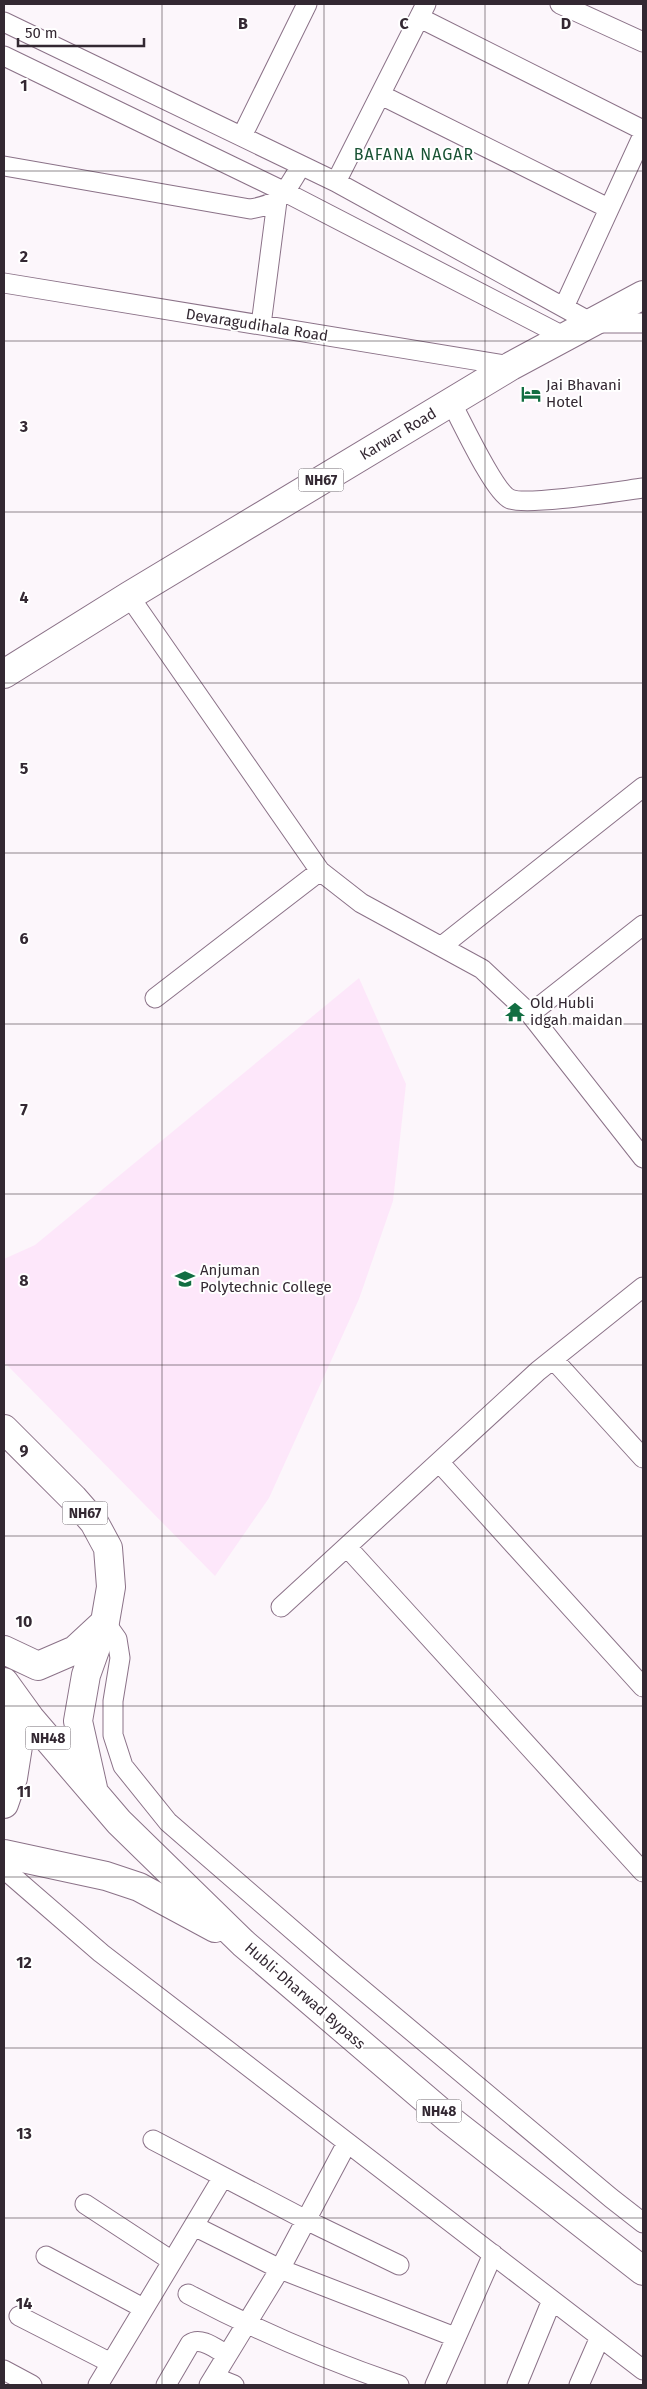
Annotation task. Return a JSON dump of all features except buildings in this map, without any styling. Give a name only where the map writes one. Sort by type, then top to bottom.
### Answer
[{"type":"highway","name":"Karwar Road","points":[[4,674],[129,596],[510,366],[643,295]]},
{"type":"highway","name":"NH67","points":[[4,1429],[94,1522],[108,1548],[111,1587],[105,1622]]},
{"type":"highway","points":[[4,1650],[38,1666],[75,1650],[105,1622]]},
{"type":"highway","points":[[94,1792],[78,1721],[86,1675],[105,1622]]},
{"type":"highway","name":"Hubli-Dharwad Bypass","points":[[4,1682],[30,1718],[94,1792],[153,1856],[243,1943],[450,2120],[643,2271]]},
{"type":"highway","points":[[4,1709],[19,1740],[13,1778],[4,1804]]},
{"type":"highway","points":[[4,1854],[106,1876],[139,1887],[243,1943]]},
{"type":"street","points":[[242,136],[307,4]]},
{"type":"street","points":[[560,4],[643,42]]},
{"type":"street","points":[[336,182],[423,11],[643,130]]},
{"type":"street","points":[[4,22],[336,182],[592,323],[643,324]]},
{"type":"street","points":[[4,56],[565,337]]},
{"type":"street","points":[[381,95],[608,208]]},
{"type":"street","points":[[564,307],[643,134]]},
{"type":"street","points":[[4,166],[250,209],[265,207],[281,196],[301,166]]},
{"type":"street","points":[[261,326],[281,196]]},
{"type":"street","name":"Devaragudihala Road","points":[[4,283],[510,366]]},
{"type":"street","points":[[451,402],[497,487],[510,499],[533,501],[643,488]]},
{"type":"street","points":[[129,596],[320,871],[361,903],[482,969],[530,1014],[643,1158]]},
{"type":"street","points":[[442,946],[643,787]]},
{"type":"street","points":[[155,998],[320,871]]},
{"type":"street","points":[[530,1014],[643,925]]},
{"type":"street","points":[[280,1607],[553,1359],[643,1287]]},
{"type":"street","points":[[553,1359],[643,1458]]},
{"type":"street","points":[[439,1462],[640,1676]]},
{"type":"street","points":[[347,1547],[643,1872]]},
{"type":"street","points":[[105,1622],[117,1639],[120,1658],[113,1701],[113,1735],[122,1766],[168,1822],[349,1979],[643,2223]]},
{"type":"street","points":[[4,1868],[101,1953],[643,2370]]},
{"type":"street","points":[[153,2140],[306,2220],[399,2264]]},
{"type":"street","points":[[234,2385],[211,2381],[280,2269],[348,2143]]},
{"type":"street","points":[[98,2385],[223,2177]]},
{"type":"street","points":[[85,2204],[172,2261]]},
{"type":"street","points":[[194,2226],[280,2269],[455,2336]]},
{"type":"street","points":[[435,2385],[455,2336],[493,2254]]},
{"type":"street","points":[[46,2256],[143,2308]]},
{"type":"street","points":[[188,2294],[246,2325],[348,2368],[398,2385]]},
{"type":"street","points":[[517,2385],[552,2300]]},
{"type":"street","points":[[19,2316],[111,2363]]},
{"type":"street","points":[[579,2385],[600,2337]]},
{"type":"street","points":[[166,2385],[190,2344],[194,2341],[200,2341],[227,2355]]},
{"type":"street","points":[[4,2370],[32,2385]]},
{"type":"shaded area","name":"Anjuman Polytechnic College","points":[[359,978],[406,1084],[393,1201],[359,1299],[269,1498],[215,1576],[4,1362],[4,1259],[35,1245]]},
{"type":"place","name":"Jai Bhavani Hotel","points":[[531,394]]},
{"type":"place","name":"Old Hubli idgah maidan","points":[[515,1012]]},
{"type":"place","name":"Anjuman Polytechnic College","points":[[185,1279]]},
{"type":"district","name":"BAFANA NAGAR","points":[[414,154]]}]
